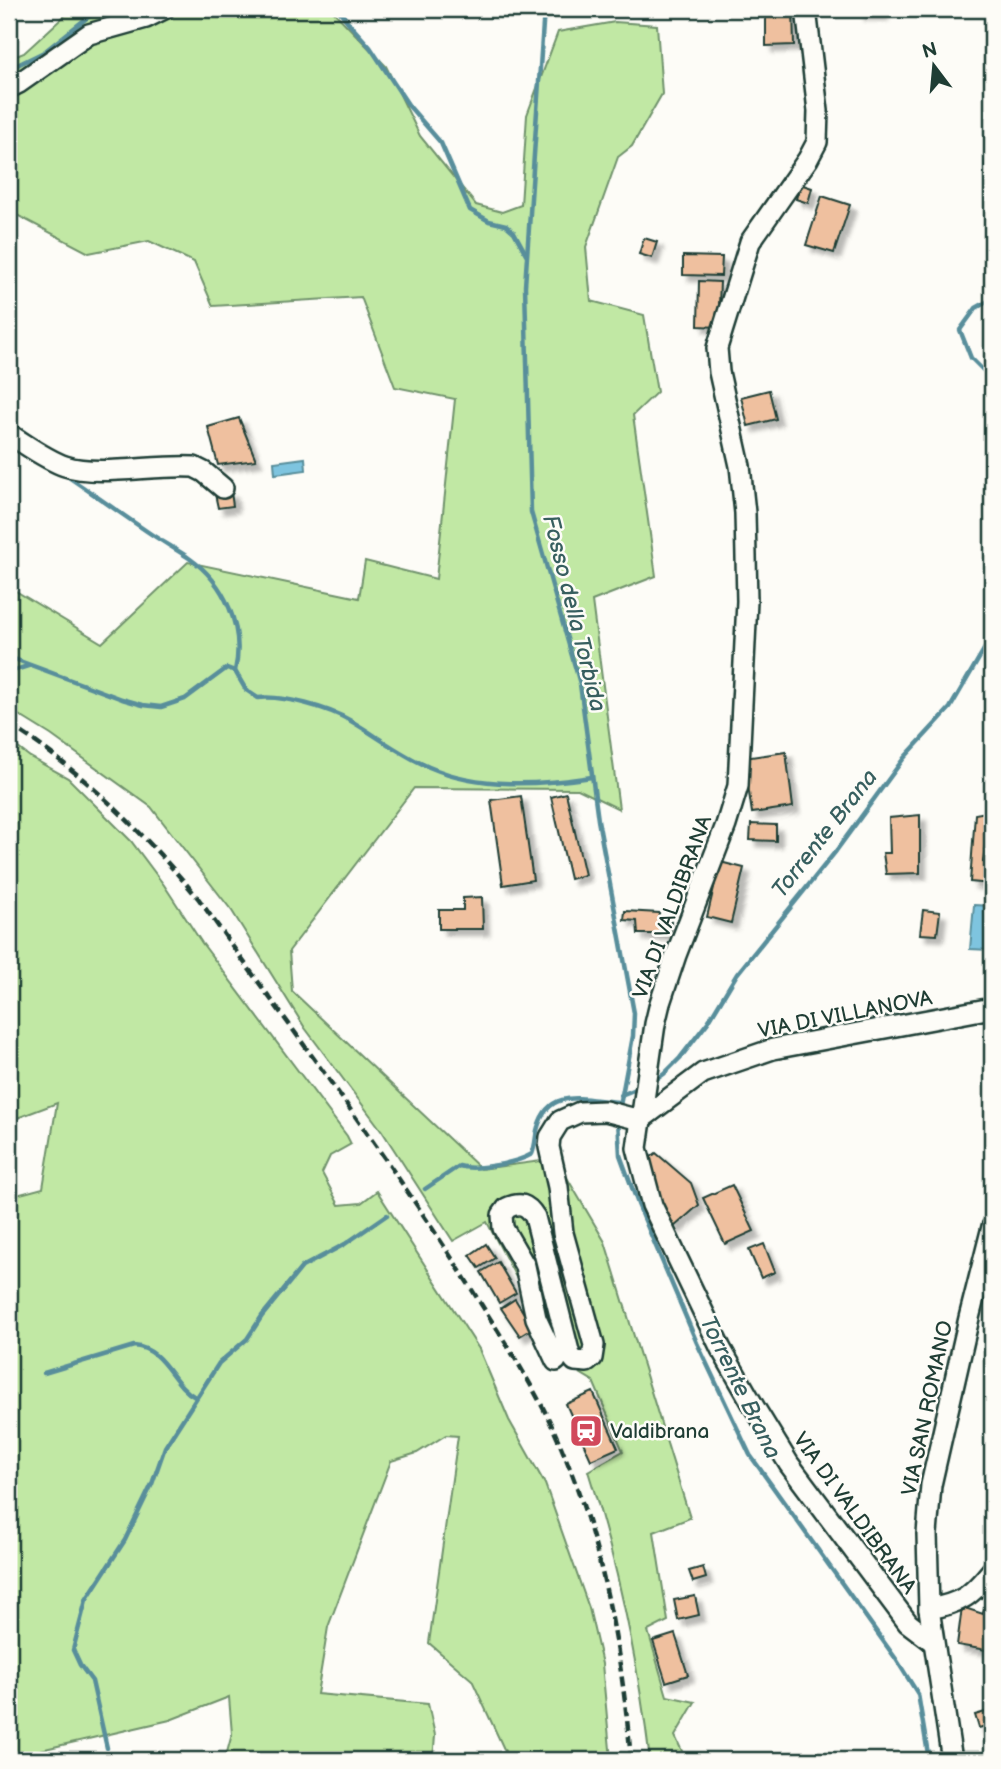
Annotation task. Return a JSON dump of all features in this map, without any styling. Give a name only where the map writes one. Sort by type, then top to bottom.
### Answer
[{"type":"street","points":[[9,88],[89,34],[146,18],[163,9]]},
{"type":"street","name":"VIA DI VALDIBRANA","points":[[806,9],[818,111],[817,142],[750,242],[717,348],[719,372],[740,466],[745,524],[747,601],[738,786],[660,1003],[637,1148],[652,1205],[738,1380],[789,1464],[908,1623],[933,1642]]},
{"type":"street","points":[[9,434],[48,459],[68,467],[194,467],[223,488]]},
{"type":"street","name":"VIA DI VILLANOVA","points":[[640,1121],[703,1073],[774,1049],[992,1009]]},
{"type":"street","points":[[556,1361],[536,1318],[525,1266],[503,1228],[502,1215],[507,1208],[520,1204],[528,1206],[534,1217],[570,1355],[575,1361],[587,1362],[592,1358],[594,1345],[563,1233],[558,1187],[549,1147],[554,1130],[560,1121],[568,1116],[605,1111],[640,1121]]},
{"type":"street","name":"VIA SAN ROMANO","points":[[933,1642],[929,1609],[928,1534],[931,1485],[992,1227]]},
{"type":"street","points":[[929,1609],[964,1600],[992,1570]]},
{"type":"street","points":[[933,1642],[952,1760]]},
{"type":"green space","points":[[72,9],[331,9],[386,66],[420,136],[476,205],[502,212],[521,205],[527,115],[558,32],[615,22],[657,25],[662,94],[632,146],[618,157],[586,247],[591,301],[644,315],[657,392],[633,415],[656,576],[592,601],[619,809],[578,789],[414,788],[289,951],[292,991],[481,1169],[556,1159],[605,1242],[690,1518],[654,1532],[668,1621],[648,1631],[667,1696],[695,1702],[675,1736],[686,1760],[650,1760],[626,1614],[588,1471],[623,1451],[593,1381],[565,1364],[487,1222],[453,1241],[382,1131],[305,1028],[232,911],[151,807],[51,735],[9,709],[9,587],[102,643],[188,562],[359,598],[365,561],[436,579],[455,399],[395,387],[361,297],[213,306],[194,262],[149,241],[89,253],[9,211],[9,59],[24,53]]},
{"type":"green space","points":[[9,741],[30,757],[68,778],[131,841],[202,943],[347,1136],[351,1144],[330,1156],[322,1173],[339,1205],[361,1203],[377,1191],[479,1349],[509,1420],[545,1484],[589,1608],[602,1664],[611,1760],[509,1760],[472,1680],[429,1643],[458,1436],[446,1435],[417,1453],[391,1461],[328,1627],[317,1694],[428,1704],[435,1735],[433,1760],[225,1760],[232,1734],[229,1697],[170,1720],[32,1752],[17,1760],[9,1760],[9,1197],[43,1188],[57,1103],[9,1121]]},
{"type":"water","points":[[305,458],[306,470],[275,474],[274,462]]},
{"type":"water","points":[[974,905],[992,906],[989,950],[970,949]]},
{"type":"building","points":[[766,9],[793,9],[794,45],[766,46]]},
{"type":"building","points":[[859,9],[882,9],[882,14],[859,14]]},
{"type":"building","points":[[992,132],[992,167],[985,166]]},
{"type":"building","points":[[800,184],[812,188],[808,203],[796,199]]},
{"type":"building","points":[[822,196],[850,205],[834,253],[806,245]]},
{"type":"building","points":[[644,238],[657,242],[652,258],[639,254]]},
{"type":"building","points":[[683,256],[722,257],[721,276],[683,275]]},
{"type":"building","points":[[699,281],[720,282],[718,327],[698,326]]},
{"type":"building","points":[[769,390],[776,419],[748,426],[741,397]]},
{"type":"building","points":[[239,418],[256,460],[218,465],[208,427]]},
{"type":"building","points":[[231,492],[233,506],[218,508],[215,494]]},
{"type":"building","points":[[786,752],[793,807],[752,813],[744,758]]},
{"type":"building","points":[[566,793],[585,875],[570,879],[551,797]]},
{"type":"building","points":[[521,796],[533,880],[503,885],[491,800]]},
{"type":"building","points":[[992,811],[992,836],[986,836],[983,862],[992,863],[992,884],[970,882],[975,814]]},
{"type":"building","points":[[920,815],[920,873],[886,874],[883,853],[890,853],[889,818]]},
{"type":"building","points":[[751,824],[776,825],[776,841],[750,840]]},
{"type":"building","points":[[720,862],[744,868],[731,923],[707,917]]},
{"type":"building","points":[[482,897],[483,929],[439,929],[439,910],[463,910],[463,898]]},
{"type":"building","points":[[923,910],[940,912],[937,935],[920,934]]},
{"type":"building","points":[[625,911],[659,913],[658,924],[671,922],[670,934],[638,934],[637,921],[624,920]]},
{"type":"building","points":[[656,1153],[691,1183],[699,1205],[674,1227],[662,1207],[646,1161]]},
{"type":"building","points":[[732,1185],[754,1231],[725,1244],[703,1198]]},
{"type":"building","points":[[486,1244],[495,1258],[479,1268],[470,1255]]},
{"type":"building","points":[[764,1244],[775,1272],[761,1278],[749,1250]]},
{"type":"building","points":[[498,1262],[516,1293],[499,1303],[481,1272]]},
{"type":"building","points":[[515,1299],[533,1328],[520,1336],[501,1308]]},
{"type":"building","points":[[593,1392],[618,1448],[591,1460],[566,1404]]},
{"type":"building","points":[[703,1567],[706,1578],[693,1582],[689,1571]]},
{"type":"building","points":[[991,1577],[992,1651],[957,1645],[962,1607],[983,1614]]},
{"type":"building","points":[[695,1596],[699,1615],[678,1620],[674,1600]]},
{"type":"building","points":[[675,1634],[688,1675],[666,1682],[653,1641]]},
{"type":"building","points":[[992,1710],[992,1724],[979,1728],[975,1715]]},
{"type":"waterway","points":[[9,69],[44,52],[98,9]]},
{"type":"waterway","points":[[338,9],[370,47],[409,106],[441,143],[470,210],[489,221],[506,225],[514,232],[526,254]]},
{"type":"waterway","name":"Fosso della Torbida","points":[[544,9],[525,286],[531,512],[580,684],[598,820],[634,1013],[633,1036],[619,1111]]},
{"type":"waterway","name":"Torrente Brana","points":[[992,299],[976,308],[960,330],[971,358],[992,379]]},
{"type":"waterway","points":[[64,474],[189,558],[213,580],[222,593],[234,623],[237,639],[235,671],[246,690],[258,698],[293,701],[331,712],[429,767],[469,779],[531,783],[592,777]]},
{"type":"waterway","name":"Torrente Brana","points":[[654,1081],[680,1058],[708,1022],[737,974],[836,851],[904,758],[950,708],[992,636]]},
{"type":"waterway","points":[[9,657],[122,699],[161,707],[185,699],[227,668],[235,671]]},
{"type":"waterway","points":[[9,672],[28,666]]},
{"type":"waterway","name":"Torrente Brana","points":[[621,1095],[636,1089]]},
{"type":"waterway","points":[[425,1189],[459,1166],[475,1168],[496,1165],[532,1154],[544,1114],[551,1105],[560,1100],[582,1098],[619,1102]]},
{"type":"waterway","name":"Torrente Brana","points":[[618,1120],[620,1155],[638,1204],[697,1343],[750,1455],[896,1659],[918,1694],[929,1760]]},
{"type":"waterway","points":[[107,1748],[92,1681],[73,1650],[86,1600],[125,1540],[152,1484],[165,1447],[219,1363],[247,1339],[302,1267],[345,1244],[387,1215]]},
{"type":"waterway","points":[[44,1373],[134,1346],[153,1353],[195,1397]]},
{"type":"railway","points":[[9,724],[36,742],[110,804],[198,898],[404,1186],[522,1369],[550,1422],[567,1462],[595,1545],[614,1630],[631,1760]]},
{"type":"place","name":"Valdibrana","points":[[586,1431]]}]
